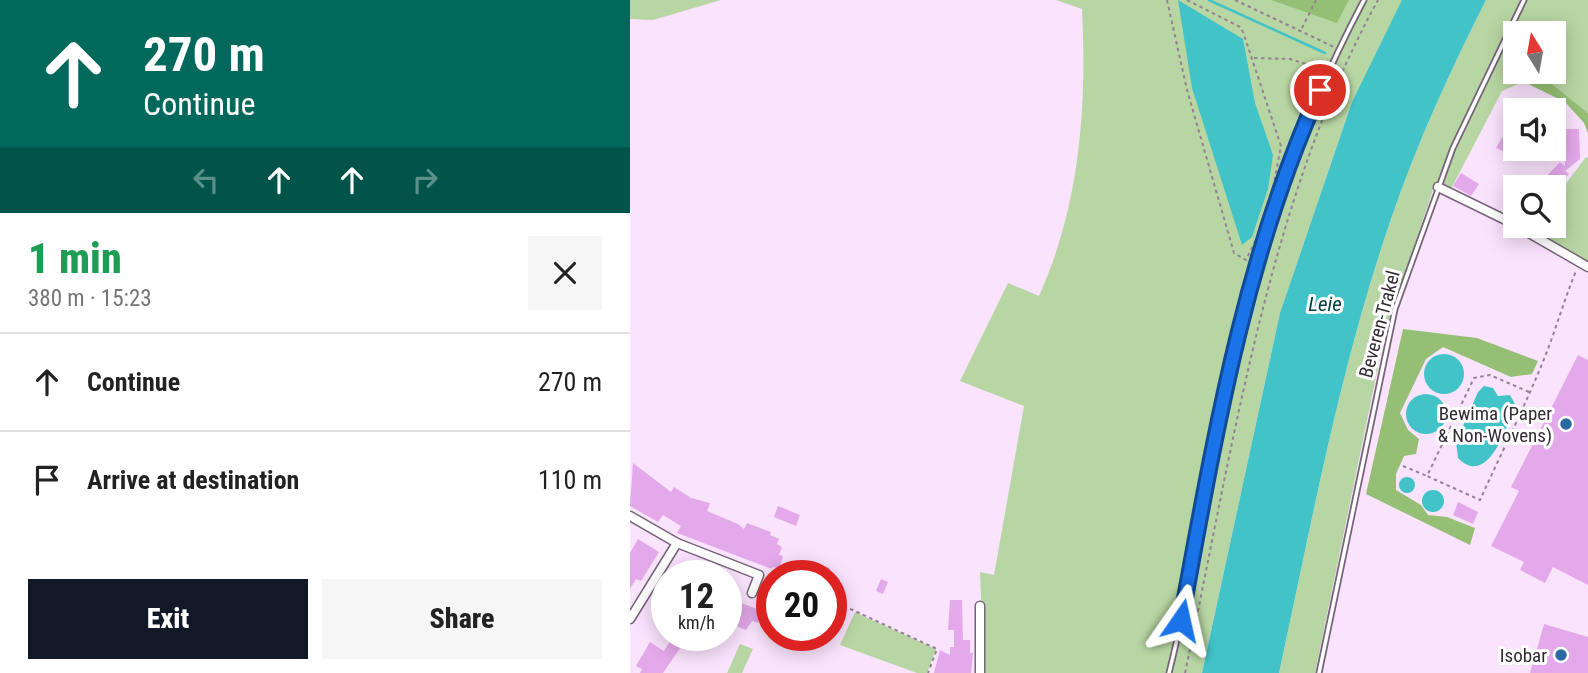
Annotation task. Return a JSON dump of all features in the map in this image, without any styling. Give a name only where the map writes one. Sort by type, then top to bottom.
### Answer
[{"type":"street","points":[[1438,187],[1503,219]]},
{"type":"street","points":[[1538,238],[1588,267]]},
{"type":"street","points":[[630,516],[677,543],[759,575],[752,593]]},
{"type":"street","points":[[630,619],[677,543]]},
{"type":"street","points":[[980,606],[980,673]]},
{"type":"lane","points":[[1169,673],[1226,390],[1265,240],[1311,108],[1338,48],[1364,0]]},
{"type":"lane","name":"Beveren-Trakel","points":[[1318,673],[1386,344],[1399,297],[1438,187],[1479,92],[1524,0]]},
{"type":"path","points":[[1167,0],[1187,90],[1234,253],[1246,260],[1264,223]]},
{"type":"path","points":[[1187,0],[1240,27],[1254,58],[1261,92],[1281,146],[1278,172],[1268,211]]},
{"type":"path","points":[[1236,0],[1338,48]]},
{"type":"path","points":[[1301,29],[1316,0]]},
{"type":"path","points":[[1185,673],[1257,332],[1287,222],[1359,34],[1378,0]]},
{"type":"path","points":[[1254,58],[1290,59],[1328,71]]},
{"type":"path","points":[[1478,506],[1529,392],[1579,262]]},
{"type":"path","points":[[1427,476],[1474,378],[1490,374],[1529,392]]},
{"type":"path","points":[[1403,466],[1480,500]]},
{"type":"path","points":[[847,607],[937,649],[929,673]]},
{"type":"shaded area","points":[[630,0],[721,0],[653,20],[630,19]]},
{"type":"shaded area","points":[[1056,0],[1403,0],[1352,102],[1280,313],[1202,673],[984,673],[980,572],[994,575],[1024,406],[960,381],[1008,283],[1039,296],[1064,227],[1078,155],[1081,119],[1082,9]]},
{"type":"shaded area","points":[[1271,0],[1349,0],[1337,23]]},
{"type":"shaded area","points":[[1486,0],[1588,0],[1588,113],[1552,84],[1566,84],[1566,21],[1503,21],[1503,84],[1518,84],[1502,91],[1451,189],[1434,187],[1385,333],[1315,673],[1279,673],[1328,444],[1357,331],[1391,219],[1435,108]]},
{"type":"shaded area","points":[[1528,84],[1552,84],[1588,113],[1588,133],[1584,123],[1566,103],[1566,98],[1557,98]]},
{"type":"shaded area","points":[[1586,157],[1588,158],[1588,263],[1544,238],[1566,238],[1566,183]]},
{"type":"shaded area","points":[[1403,329],[1477,338],[1538,361],[1532,374],[1511,377],[1443,347],[1426,359],[1400,413],[1408,430],[1419,439],[1416,454],[1404,456],[1396,474],[1396,490],[1421,505],[1428,515],[1447,517],[1475,528],[1470,545],[1366,494]]},
{"type":"shaded area","points":[[855,612],[936,649],[927,673],[917,673],[847,648],[847,630]]},
{"type":"shaded area","points":[[742,645],[753,649],[742,673],[727,673],[737,651],[742,651]]},
{"type":"water","points":[[1178,0],[1243,39],[1255,103],[1273,155],[1268,189],[1252,237],[1242,245],[1192,88]]},
{"type":"water","name":"Leie","points":[[1402,0],[1486,0],[1423,135],[1373,275],[1328,444],[1279,673],[1202,673],[1280,313],[1352,102]]},
{"type":"water","points":[[1444,354],[1458,360],[1464,374],[1458,388],[1444,394],[1430,388],[1424,374],[1430,360]]},
{"type":"water","points":[[1484,386],[1493,388],[1498,396],[1510,395],[1515,404],[1495,450],[1479,466],[1469,465],[1458,458],[1456,442],[1478,392]]},
{"type":"water","points":[[1426,394],[1440,400],[1446,414],[1440,428],[1426,434],[1412,428],[1406,414],[1412,400]]},
{"type":"water","points":[[1404,477],[1410,477],[1415,485],[1413,491],[1404,493],[1399,488],[1399,482]]},
{"type":"water","points":[[1433,490],[1441,493],[1444,501],[1441,509],[1433,512],[1425,509],[1422,501],[1425,493]]},
{"type":"building","points":[[1566,129],[1579,129],[1580,159],[1565,171],[1569,174],[1566,177],[1566,175],[1548,175],[1560,162],[1565,166]]},
{"type":"building","points":[[1503,136],[1503,151],[1496,148]]},
{"type":"building","points":[[1461,173],[1479,184],[1471,196],[1453,186]]},
{"type":"building","name":"Bewima (Paper & Non-Wovens)","points":[[1578,355],[1588,360],[1588,585],[1553,567],[1545,583],[1520,570],[1524,562],[1491,546],[1519,491],[1511,487]]},
{"type":"building","points":[[633,463],[671,492],[674,487],[691,498],[710,503],[707,511],[744,529],[747,523],[771,532],[770,535],[779,539],[777,544],[782,547],[779,555],[783,556],[782,560],[756,560],[756,563],[677,533],[681,526],[663,515],[658,522],[630,506]]},
{"type":"building","points":[[1458,502],[1478,512],[1473,524],[1453,515]]},
{"type":"building","points":[[778,506],[800,515],[796,526],[774,517]]},
{"type":"building","points":[[638,539],[659,552],[654,560],[651,560],[651,565],[641,581],[636,579],[630,589],[630,553]]},
{"type":"building","points":[[881,579],[888,582],[883,594],[876,591]]},
{"type":"building","points":[[950,600],[962,600],[963,640],[970,640],[970,653],[973,653],[971,673],[934,673],[940,650],[950,655],[950,647],[954,647],[954,630],[948,630]]},
{"type":"building","points":[[742,603],[756,609],[756,622],[752,621],[746,630],[742,628]]},
{"type":"building","name":"Isobar","points":[[1544,624],[1588,637],[1588,673],[1530,673]]},
{"type":"building","points":[[650,642],[651,651],[678,651],[663,673],[640,673],[642,669],[636,666]]},
{"type":"waterway","points":[[1209,0],[1325,53]]},
{"type":"place","name":"Bewima (Paper & Non-Wovens)","points":[[1566,424]]},
{"type":"place","name":"Isobar","points":[[1561,655]]},
{"type":"route","points":[[1181,620],[1226,390],[1248,296],[1282,190],[1320,90]]}]
